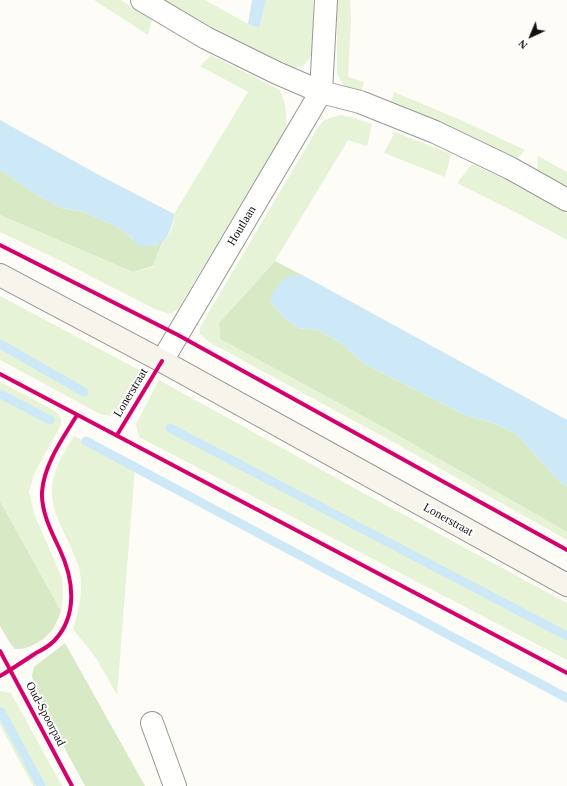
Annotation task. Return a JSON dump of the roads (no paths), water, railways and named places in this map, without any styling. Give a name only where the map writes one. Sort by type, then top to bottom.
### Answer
[{"type":"street","points":[[142,0],[206,38],[277,73],[321,92],[360,102],[434,132],[510,168],[567,200]]},
{"type":"street","name":"Houtlaan","points":[[162,361],[321,92],[326,0]]},
{"type":"street","name":"Lonerstraat","points":[[0,275],[162,361],[567,585]]},
{"type":"street","points":[[152,723],[175,786]]},
{"type":"water","points":[[252,0],[266,0],[259,28],[248,24]]},
{"type":"water","points":[[0,120],[99,175],[174,214],[171,229],[166,238],[158,245],[140,246],[124,231],[115,226],[81,211],[61,208],[37,195],[0,170]]},
{"type":"water","points":[[294,275],[306,277],[567,420],[567,487],[561,483],[516,434],[496,424],[465,415],[363,363],[341,343],[318,330],[298,328],[287,320],[270,301],[278,285],[285,279]]},
{"type":"waterway","points":[[0,344],[84,392]]},
{"type":"waterway","points":[[0,394],[50,420]]},
{"type":"waterway","points":[[170,428],[567,636]]},
{"type":"waterway","points":[[86,441],[567,698]]},
{"type":"waterway","points":[[1,712],[41,786]]}]
